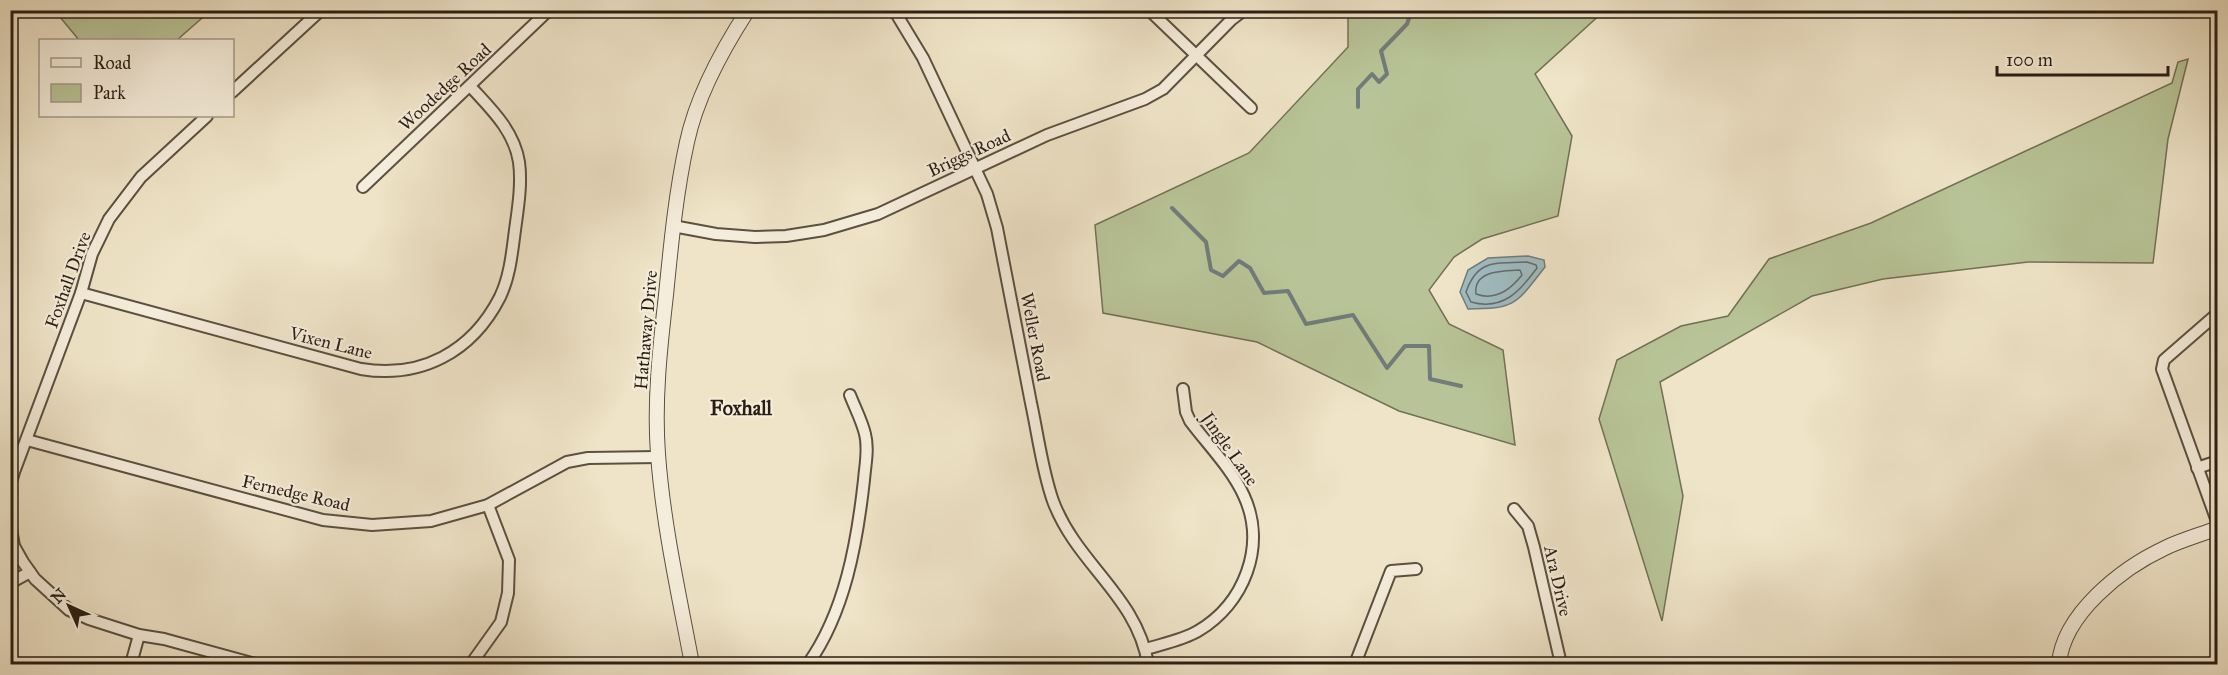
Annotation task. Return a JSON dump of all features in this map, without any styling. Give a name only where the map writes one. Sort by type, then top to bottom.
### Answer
[{"type":"street","points":[[234,90],[321,10]]},
{"type":"street","name":"Woodedge Road","points":[[363,187],[549,10]]},
{"type":"street","name":"Hathaway Drive","points":[[692,664],[668,535],[658,457],[658,362],[673,226],[688,140],[700,103],[727,43],[748,10]]},
{"type":"street","name":"Weller Road","points":[[894,10],[923,58],[987,194],[997,228],[1052,499],[1065,529],[1125,604],[1138,627],[1148,664]]},
{"type":"street","points":[[1149,10],[1251,108]]},
{"type":"street","name":"Briggs Road","points":[[673,226],[716,234],[755,237],[786,236],[824,230],[878,214],[1047,135],[1145,99],[1163,89],[1231,20],[1244,10]]},
{"type":"street","name":"Vixen Lane","points":[[81,292],[360,369],[381,373],[413,369],[436,362],[470,339],[489,315],[500,296],[509,270],[519,198],[519,161],[510,134],[470,86]]},
{"type":"street","name":"Foxhall Drive","points":[[10,486],[81,292],[92,254],[109,219],[141,177],[206,117]]},
{"type":"street","points":[[2059,664],[2059,655],[2068,633],[2079,616],[2109,584],[2136,563],[2166,547],[2217,526],[2162,369],[2164,360],[2217,313]]},
{"type":"street","name":"Jingle Lane","points":[[1146,650],[1197,632],[1221,615],[1244,584],[1252,557],[1254,534],[1244,496],[1234,478],[1190,421],[1186,412],[1183,389]]},
{"type":"street","points":[[808,664],[820,647],[842,594],[859,528],[866,444],[865,434],[850,395]]},
{"type":"street","name":"Fernedge Road","points":[[27,440],[323,520],[372,525],[431,521],[488,505],[567,462],[588,458],[658,457]]},
{"type":"street","points":[[2197,468],[2217,461]]},
{"type":"street","points":[[473,664],[501,622],[508,593],[508,560],[488,505]]},
{"type":"street","name":"Ara Drive","points":[[1514,509],[1528,526],[1561,664]]},
{"type":"street","points":[[10,522],[12,547],[35,579],[69,610],[139,635],[164,639],[255,664]]},
{"type":"street","points":[[1355,664],[1391,571],[1416,569]]},
{"type":"street","points":[[10,583],[30,572]]},
{"type":"street","points":[[131,664],[139,635]]},
{"type":"green space","points":[[55,11],[210,11],[178,39],[78,39]]},
{"type":"green space","points":[[1348,11],[1604,11],[1535,74],[1572,136],[1558,216],[1482,239],[1454,257],[1429,290],[1449,324],[1503,350],[1515,445],[1399,411],[1257,342],[1103,313],[1095,225],[1249,153],[1348,47]]},
{"type":"green space","points":[[2188,59],[2168,139],[2153,263],[2028,262],[1883,279],[1812,296],[1660,382],[1683,496],[1662,621],[1599,419],[1617,360],[1681,326],[1728,316],[1769,259],[1871,223],[2172,83],[2178,62]]},
{"type":"water","points":[[1528,256],[1544,260],[1545,267],[1521,297],[1496,308],[1468,309],[1460,292],[1468,270],[1488,258]]},
{"type":"waterway","points":[[1358,107],[1358,89],[1372,74],[1379,82],[1387,74],[1381,51],[1407,24],[1412,10]]},
{"type":"waterway","points":[[1172,208],[1206,242],[1211,270],[1223,276],[1239,261],[1250,268],[1264,293],[1288,291],[1306,324],[1353,315],[1387,368],[1405,346],[1429,346],[1430,379],[1461,386]]},
{"type":"district","name":"Foxhall","points":[[741,408]]}]
